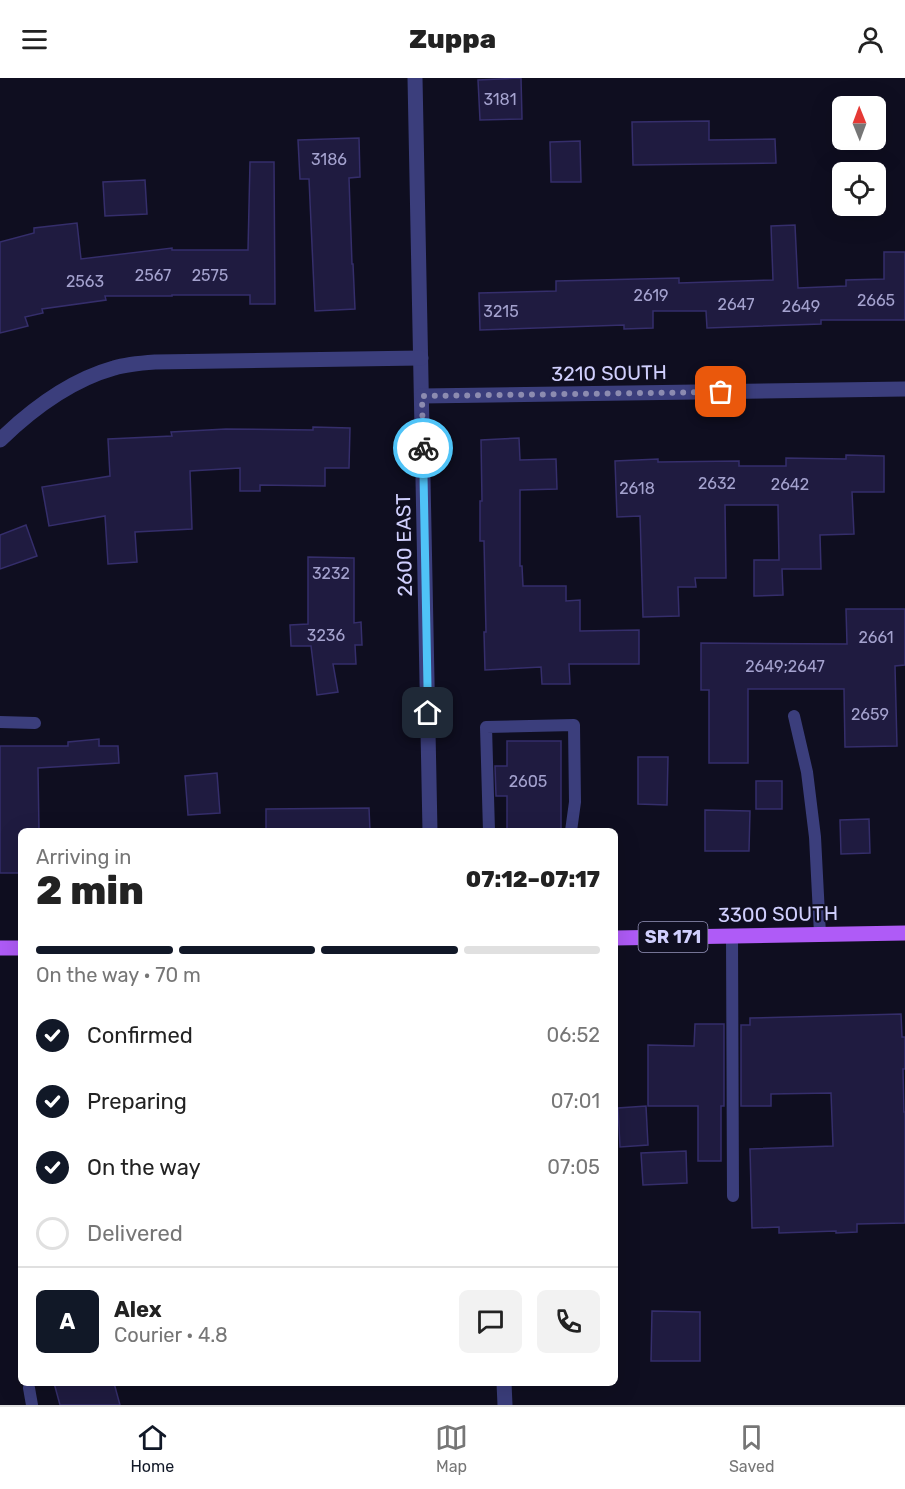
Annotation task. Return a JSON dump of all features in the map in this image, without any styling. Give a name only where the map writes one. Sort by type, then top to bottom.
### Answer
[{"type":"main road","name":"3300 SOUTH","points":[[618,938],[905,933]]},
{"type":"main road","points":[[0,948],[18,948]]},
{"type":"street","name":"2600 EAST","points":[[415,78],[430,828]]},
{"type":"street","points":[[0,440],[18,422],[46,401],[92,376],[113,368],[155,362],[421,358]]},
{"type":"street","name":"3210 SOUTH","points":[[422,396],[905,389]]},
{"type":"street","points":[[504,1386],[505,1405]]},
{"type":"lane","points":[[794,716],[807,772],[816,837],[820,934]]},
{"type":"lane","points":[[0,722],[35,723]]},
{"type":"lane","points":[[489,828],[486,727],[574,725],[575,802],[571,828]]},
{"type":"lane","points":[[732,936],[733,1196]]},
{"type":"lane","points":[[29,1388],[32,1405]]},
{"type":"building","points":[[521,78],[522,119],[480,120],[478,80]]},
{"type":"building","points":[[709,121],[709,140],[775,139],[776,163],[633,165],[632,122]]},
{"type":"building","points":[[359,138],[360,177],[349,178],[355,309],[315,311],[309,179],[300,179],[298,140]]},
{"type":"building","points":[[580,141],[581,182],[551,182],[550,142]]},
{"type":"building","points":[[250,162],[274,162],[275,304],[250,304],[250,295],[105,296],[106,300],[42,309],[43,313],[25,317],[28,326],[0,333],[0,242],[34,233],[34,228],[77,223],[81,259],[172,248],[172,250],[248,250]]},
{"type":"building","points":[[145,180],[147,214],[105,216],[103,182]]},
{"type":"building","points":[[795,225],[798,288],[846,286],[846,280],[884,279],[884,252],[905,252],[905,320],[821,320],[821,324],[707,328],[706,311],[653,311],[653,328],[624,329],[624,325],[480,330],[479,293],[556,291],[556,281],[679,278],[679,283],[773,280],[771,226]]},
{"type":"building","points":[[313,427],[350,428],[349,468],[325,468],[325,486],[260,485],[260,491],[240,491],[240,468],[190,471],[192,529],[135,532],[137,562],[108,564],[105,516],[49,526],[42,487],[110,476],[108,439],[172,436],[171,432],[226,429],[313,430]]},
{"type":"building","points":[[519,438],[520,460],[556,459],[557,489],[520,490],[520,566],[522,566],[523,586],[566,586],[566,601],[580,600],[580,631],[639,630],[639,664],[569,664],[570,684],[542,684],[541,667],[485,670],[484,541],[480,541],[481,440]]},
{"type":"building","points":[[846,455],[884,456],[884,492],[852,492],[854,534],[820,535],[821,569],[782,569],[783,595],[754,596],[754,560],[779,560],[778,505],[725,505],[726,578],[695,578],[696,587],[678,587],[679,616],[643,617],[640,516],[617,517],[615,461],[658,459],[658,462],[739,461],[739,466],[786,466],[786,458],[846,459]]},
{"type":"building","points":[[26,525],[37,556],[0,569],[0,535]]},
{"type":"building","points":[[308,557],[354,558],[354,623],[361,622],[362,645],[355,645],[356,664],[333,664],[338,692],[317,695],[311,646],[291,646],[290,625],[308,624]]},
{"type":"building","points":[[846,609],[905,609],[905,665],[895,666],[897,746],[845,747],[844,689],[748,689],[748,763],[709,763],[709,690],[701,690],[701,643],[847,644]]},
{"type":"building","points":[[99,739],[99,746],[118,746],[119,763],[38,768],[39,828],[18,828],[18,873],[0,873],[0,746],[68,746],[68,742]]},
{"type":"building","points":[[507,741],[561,741],[561,828],[507,828],[507,796],[496,796],[495,766],[507,766]]},
{"type":"building","points":[[638,757],[668,757],[667,805],[638,804]]},
{"type":"building","points":[[217,773],[220,813],[188,815],[185,776]]},
{"type":"building","points":[[756,781],[782,781],[782,809],[756,809]]},
{"type":"building","points":[[369,808],[370,828],[266,828],[266,809]]},
{"type":"building","points":[[705,810],[750,811],[749,851],[705,851]]},
{"type":"building","points":[[869,819],[870,853],[841,854],[840,820]]},
{"type":"building","points":[[901,1014],[902,1037],[905,1037],[905,1069],[903,1069],[905,1223],[857,1224],[857,1232],[836,1233],[836,1231],[779,1233],[779,1227],[752,1228],[750,1149],[833,1146],[831,1093],[771,1094],[771,1106],[741,1106],[741,1025],[750,1025],[750,1018]]},
{"type":"building","points":[[695,1024],[724,1024],[721,1161],[698,1161],[698,1106],[648,1106],[648,1045],[694,1046]]},
{"type":"building","points":[[646,1106],[648,1145],[620,1147],[618,1108]]},
{"type":"building","points":[[686,1151],[687,1183],[643,1185],[641,1153]]},
{"type":"building","points":[[652,1311],[700,1312],[700,1361],[651,1361]]},
{"type":"building","points":[[55,1386],[115,1386],[120,1405],[60,1405]]},
{"type":"way so far","points":[[423,448],[422,396],[721,392]]},
{"type":"route","points":[[423,448],[428,713]]}]
